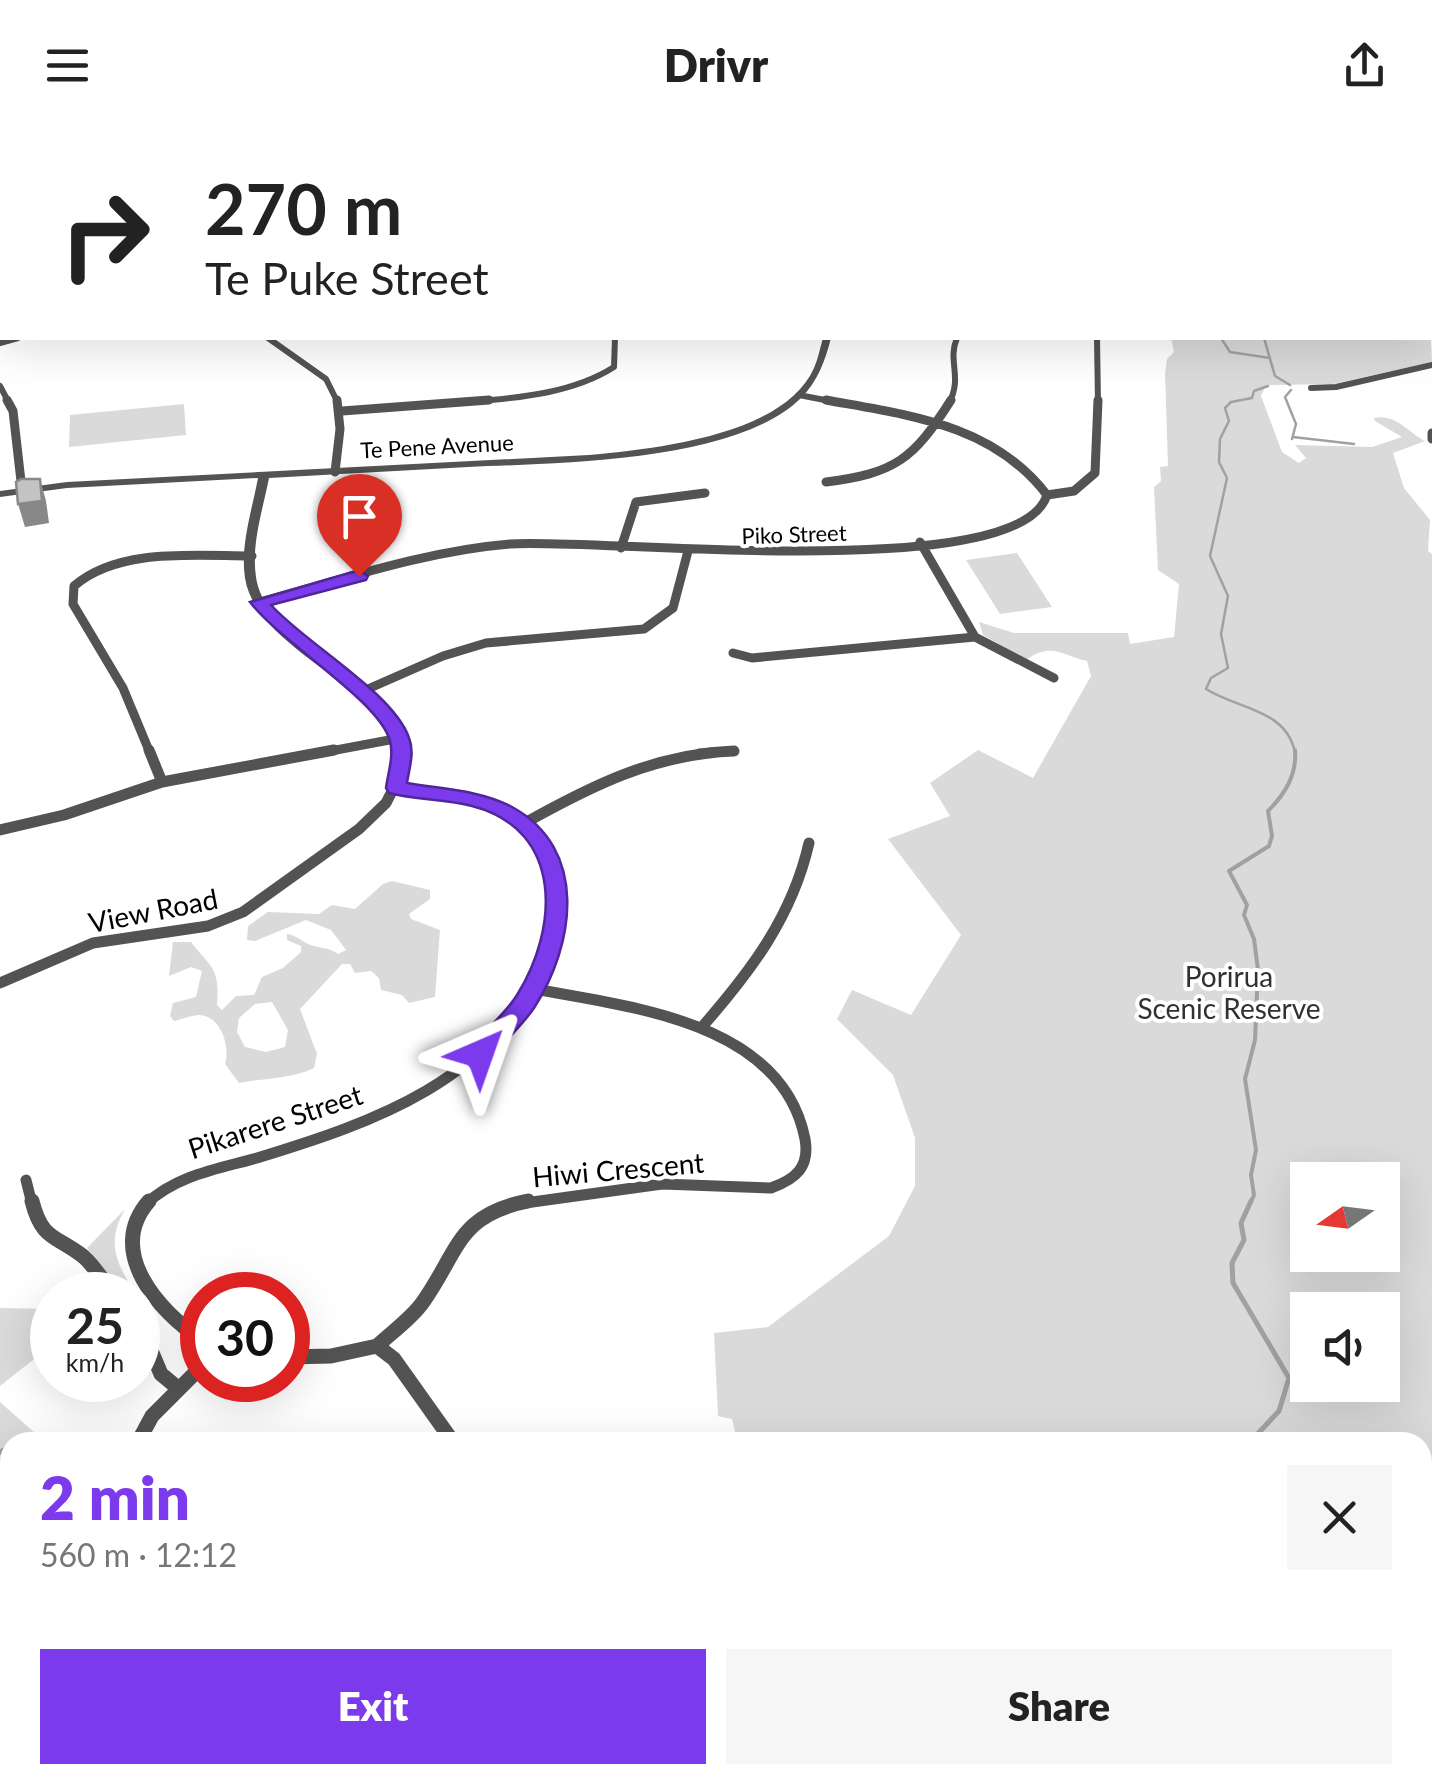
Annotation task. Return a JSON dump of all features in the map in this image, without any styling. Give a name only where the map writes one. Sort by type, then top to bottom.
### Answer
[{"type":"street","points":[[271,340],[324,377],[338,395],[342,411],[335,472]]},
{"type":"street","points":[[342,411],[496,399],[598,378],[614,367],[615,340]]},
{"type":"street","name":"Te Pene Avenue","points":[[0,494],[589,458],[646,451],[752,425],[778,413],[800,396],[823,357],[827,340]]},
{"type":"street","points":[[826,482],[896,466],[932,424],[957,386],[952,346],[956,340]]},
{"type":"street","name":"Piko Street","points":[[259,602],[460,549],[515,543],[799,554],[920,542],[1009,527],[1039,511],[1047,494],[1074,491],[1095,473],[1098,340]]},
{"type":"street","points":[[1311,388],[1336,387],[1432,365]]},
{"type":"street","points":[[0,386],[13,411],[22,490]]},
{"type":"street","points":[[800,396],[972,434],[999,447],[1047,494]]},
{"type":"street","points":[[264,475],[251,584],[259,602],[278,624],[387,716],[400,738],[403,763],[396,788]]},
{"type":"street","points":[[621,548],[636,502],[706,493]]},
{"type":"street","points":[[920,542],[975,637],[1054,678]]},
{"type":"street","points":[[361,692],[452,652],[486,642],[644,629],[663,623],[675,605],[688,552]]},
{"type":"street","points":[[162,782],[123,688],[69,592],[73,582],[93,570],[131,561],[252,556]]},
{"type":"street","points":[[733,654],[752,658],[975,637]]},
{"type":"street","points":[[0,830],[64,815],[162,782],[400,738]]},
{"type":"street","points":[[523,824],[620,771],[703,750],[734,752]]},
{"type":"street","name":"Pikarere Street","points":[[180,1323],[130,1252],[131,1230],[146,1204],[176,1183],[348,1130],[398,1108],[480,1054],[535,989],[557,928],[555,873],[545,847],[523,824],[478,800],[396,788]]},
{"type":"street","name":"View Road","points":[[0,984],[93,943],[195,929],[231,918],[360,829],[396,788]]},
{"type":"street","points":[[702,1027],[781,929],[802,878],[810,843]]},
{"type":"street","name":"Hiwi Crescent","points":[[377,1346],[422,1304],[459,1238],[499,1210],[523,1202],[662,1184],[771,1188],[798,1174],[807,1158],[807,1145],[784,1091],[756,1062],[702,1027],[535,989]]},
{"type":"street","points":[[26,1180],[37,1220],[49,1238],[85,1258],[96,1272]]},
{"type":"street","points":[[310,1357],[377,1346],[394,1359],[446,1432]]},
{"type":"street","points":[[142,1432],[180,1389],[160,1370]]},
{"type":"green space","name":"Porirua Scenic Reserve","points":[[1171,340],[1431,340],[1432,362],[1333,384],[1266,385],[1261,396],[1282,452],[1299,463],[1306,458],[1295,445],[1372,447],[1402,437],[1374,418],[1395,421],[1425,441],[1393,453],[1404,488],[1430,520],[1428,551],[1432,554],[1432,1432],[735,1432],[732,1419],[718,1416],[714,1333],[768,1327],[889,1236],[915,1186],[915,1138],[893,1075],[837,1019],[852,990],[911,1015],[961,935],[888,839],[950,816],[930,783],[978,750],[1033,778],[1091,676],[1087,661],[1057,652],[1043,651],[1026,660],[983,635],[979,622],[1014,633],[1128,633],[1130,644],[1174,637],[1179,584],[1158,570],[1154,487],[1161,481],[1160,467],[1168,466],[1167,359],[1174,352]]},
{"type":"green space","points":[[184,404],[186,435],[69,447],[70,415]]},
{"type":"green space","points":[[1017,553],[1052,607],[1000,614],[966,560]]},
{"type":"green space","points":[[392,881],[430,890],[430,899],[409,914],[411,919],[440,930],[435,997],[409,1003],[402,995],[381,990],[379,978],[371,971],[355,973],[350,964],[342,964],[300,1009],[317,1054],[314,1068],[239,1083],[225,1064],[225,1042],[214,1021],[200,1015],[174,1021],[170,1016],[173,1003],[196,997],[202,971],[191,967],[169,976],[173,942],[191,942],[209,963],[217,983],[217,1005],[222,1010],[236,996],[254,995],[262,977],[283,968],[301,952],[301,946],[287,940],[287,934],[338,954],[346,950],[331,930],[306,920],[255,941],[247,940],[248,926],[268,912],[319,914],[332,905],[355,909],[383,884]],"holes":[[[272,1002],[288,1030],[285,1047],[266,1052],[245,1047],[237,1032],[239,1018],[255,1004]]]},
{"type":"green space","points":[[125,1209],[115,1244],[123,1272],[107,1272],[87,1248]]},
{"type":"green space","points":[[0,1308],[30,1309],[30,1362],[0,1386]]},
{"type":"green space","points":[[0,1402],[34,1432],[0,1432]]},
{"type":"building","points":[[40,479],[42,501],[18,504],[16,482]]},
{"type":"waterway","points":[[1222,340],[1230,352],[1270,358]]},
{"type":"waterway","points":[[1265,340],[1270,358]]},
{"type":"waterway","points":[[1270,358],[1275,376],[1290,385]]},
{"type":"waterway","points":[[1268,386],[1254,391],[1252,398],[1231,402],[1225,408],[1229,421],[1220,439],[1219,462],[1227,478],[1210,556],[1228,596],[1221,634],[1228,668],[1211,678],[1206,689],[1271,719],[1290,738],[1295,753]]},
{"type":"waterway","points":[[1291,390],[1285,397],[1296,424],[1292,439]]},
{"type":"waterway","points":[[1293,437],[1354,444]]},
{"type":"waterway","points":[[1250,1204],[1256,1150],[1245,1079],[1255,1040],[1258,970],[1254,939],[1244,915],[1247,905],[1229,871],[1269,846],[1272,836],[1268,811],[1289,784],[1295,753]]},
{"type":"waterway","points":[[1251,1201],[1241,1223],[1244,1240],[1232,1263],[1233,1283],[1289,1378],[1279,1411],[1259,1432]]},
{"type":"route","points":[[359,576],[259,602],[278,624],[394,724],[403,763],[396,788],[478,800],[505,812],[533,832],[545,847],[555,873],[557,928],[546,965],[524,1005],[480,1054]]}]
